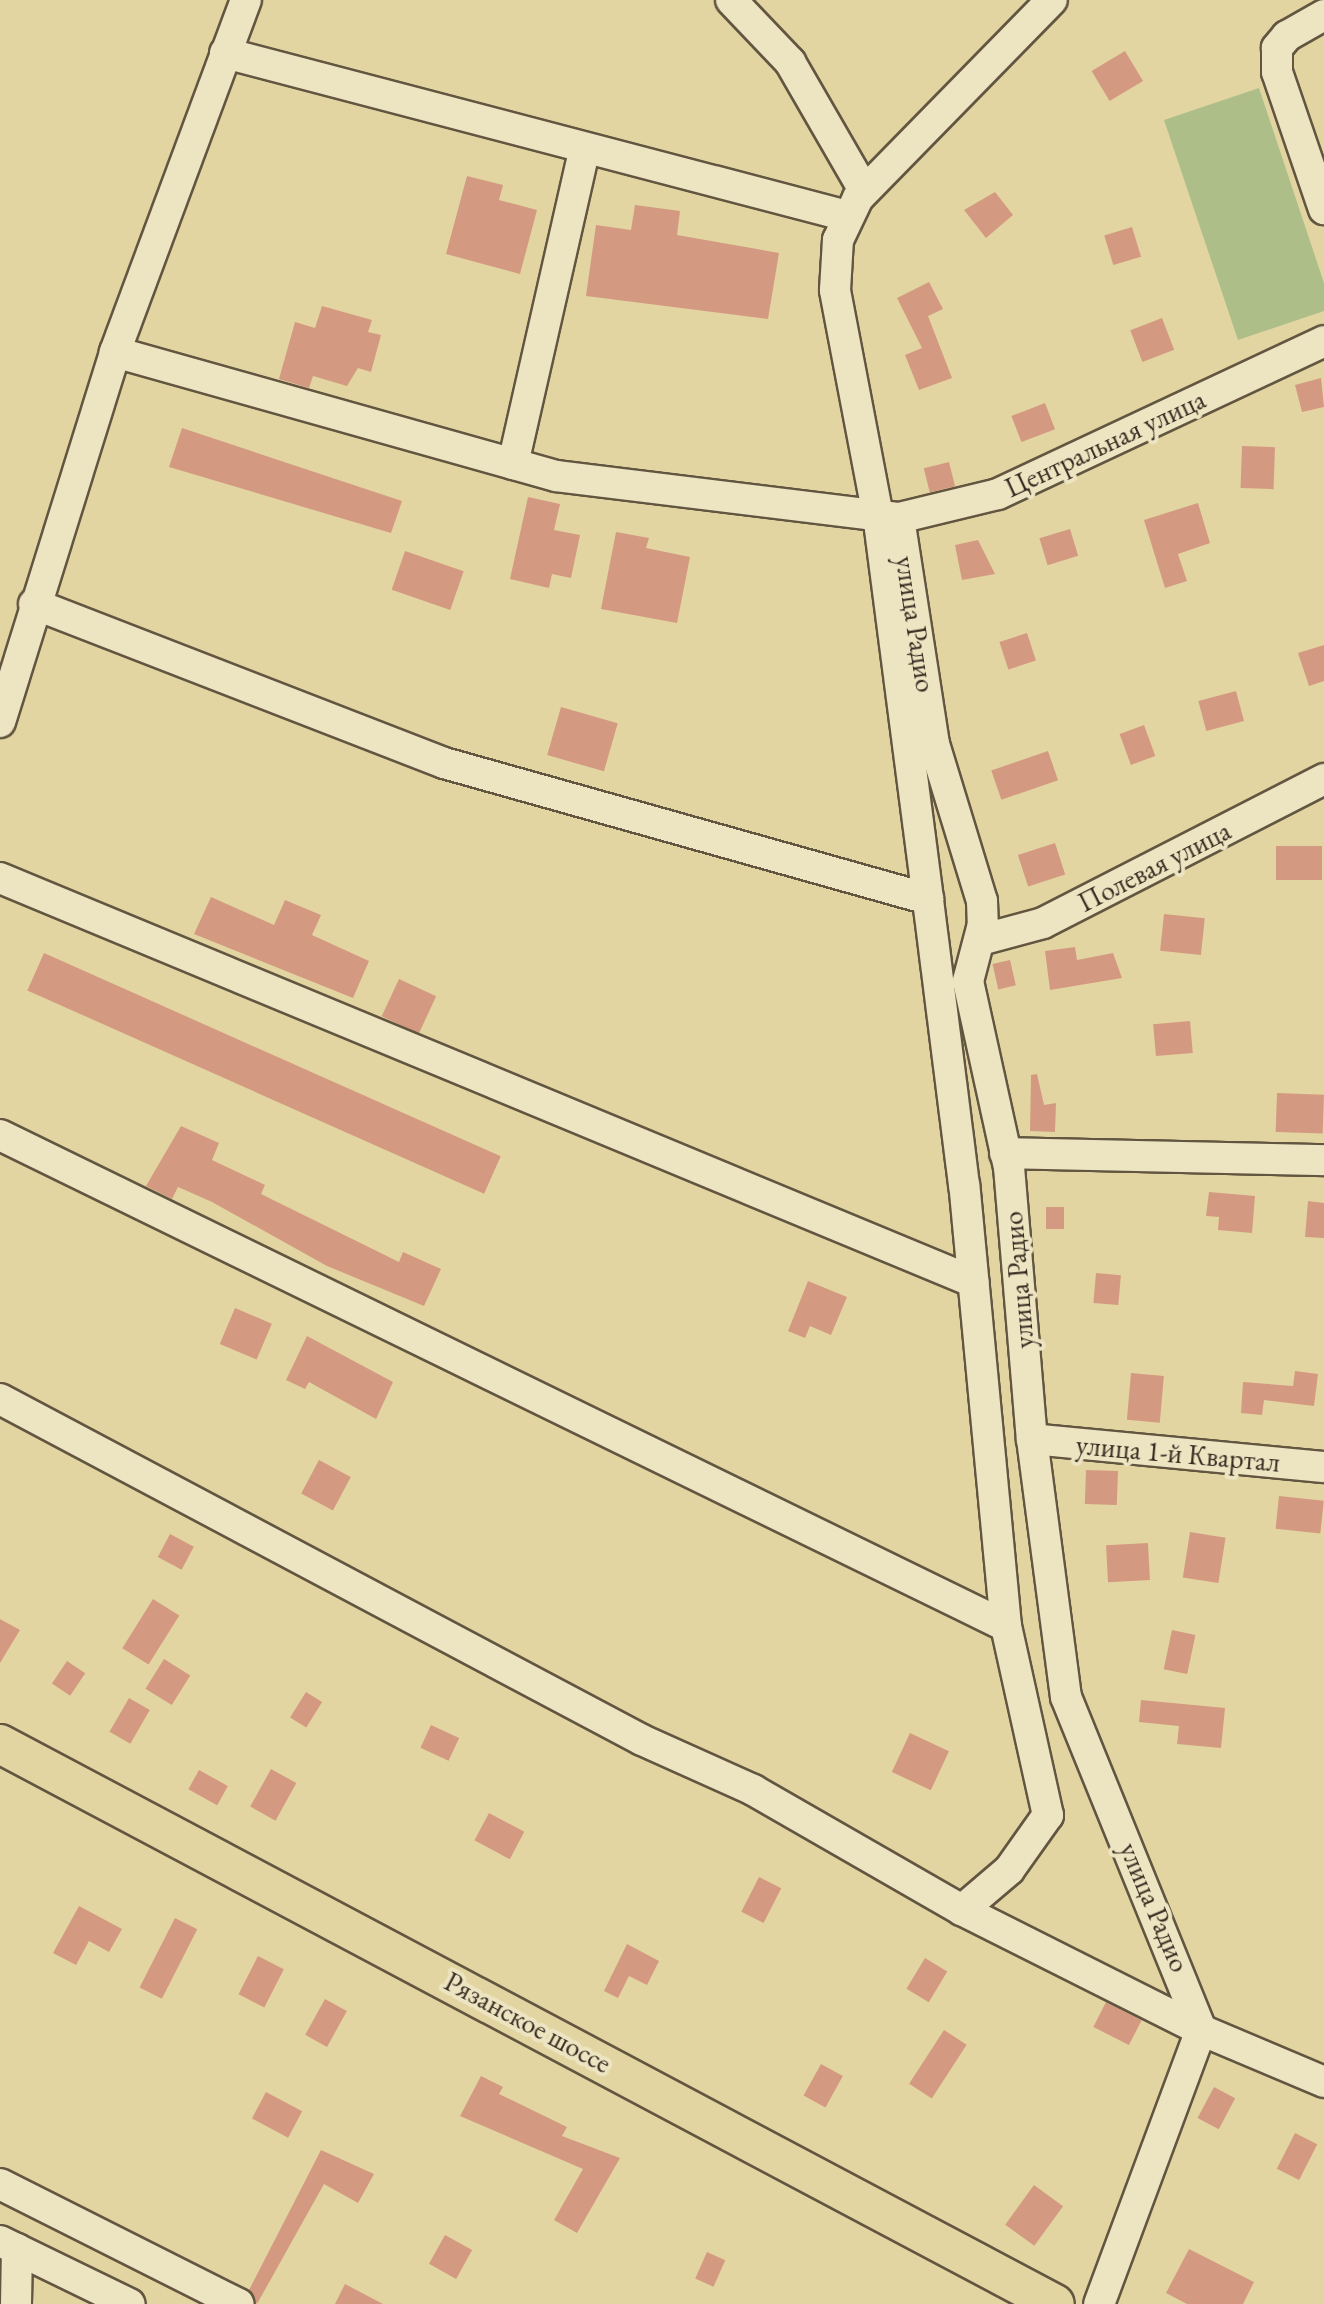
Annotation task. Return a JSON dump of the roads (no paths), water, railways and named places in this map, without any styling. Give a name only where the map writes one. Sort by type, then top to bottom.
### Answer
[{"type":"main road","name":"Рязанское шоссе","points":[[0,1744],[1055,2304]]},
{"type":"main road","name":"Рязанское шоссе","points":[[0,1767],[1002,2304]]},
{"type":"street","points":[[0,722],[34,604],[115,352],[246,0]]},
{"type":"street","points":[[731,0],[790,62],[864,190]]},
{"type":"street","points":[[962,1910],[1009,1870],[1048,1815],[1006,1626],[974,1282],[928,899],[888,517],[835,290],[847,216],[864,190],[1052,0]]},
{"type":"street","points":[[1324,15],[1287,36],[1277,48],[1277,72],[1324,209]]},
{"type":"street","points":[[225,53],[847,216]]},
{"type":"street","points":[[513,464],[585,148]]},
{"type":"street","name":"Центральная улица","points":[[888,517],[998,494],[1324,341]]},
{"type":"street","points":[[115,352],[556,476],[888,517]]},
{"type":"street","name":"улица Радио","points":[[888,517],[934,744],[982,901],[980,940],[968,981],[1005,1153],[1032,1439],[1066,1697],[1201,2030]]},
{"type":"street","points":[[34,604],[444,763],[928,899]]},
{"type":"street","name":"Полевая улица","points":[[980,940],[1043,923],[1324,779]]},
{"type":"street","points":[[0,878],[974,1282]]},
{"type":"street","points":[[0,1135],[1006,1626]]},
{"type":"street","points":[[1005,1153],[1191,1152],[1324,1160]]},
{"type":"street","points":[[0,1399],[642,1740],[753,1790],[962,1910],[1201,2030],[1324,2082]]},
{"type":"street","name":"улица 1-й Квартал","points":[[1032,1439],[1324,1467]]},
{"type":"street","points":[[1099,2304],[1201,2030]]},
{"type":"street","points":[[0,2184],[239,2304]]},
{"type":"street","points":[[9,2245],[16,2304]]},
{"type":"street","points":[[9,2245],[130,2304]]}]
